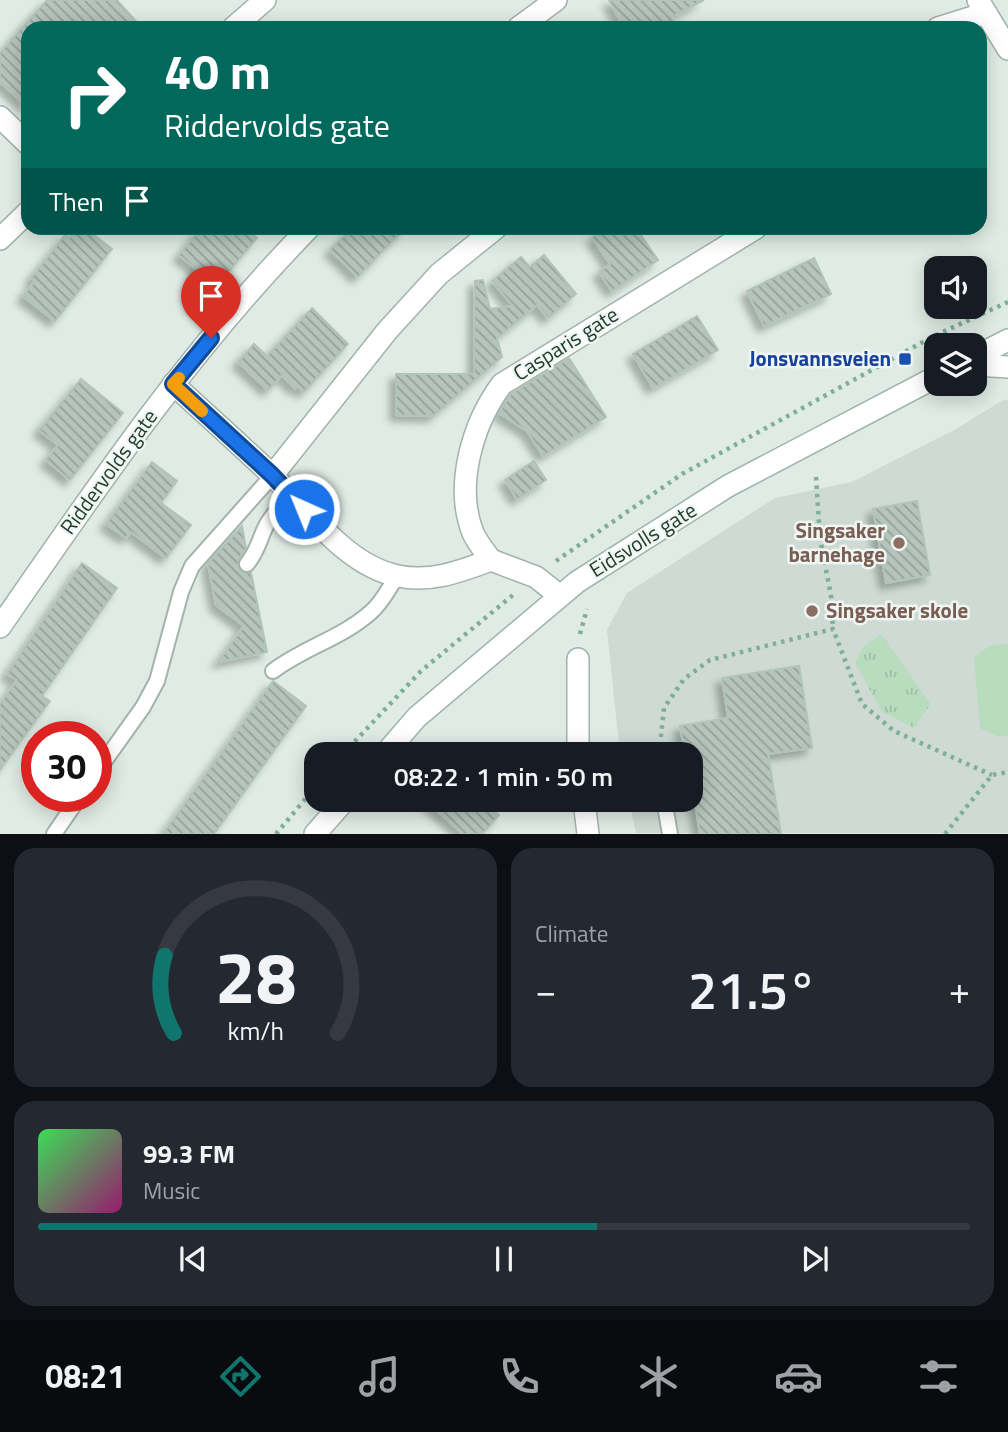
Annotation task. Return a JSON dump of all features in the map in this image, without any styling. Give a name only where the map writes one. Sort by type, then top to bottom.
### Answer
[{"type":"street","points":[[241,21],[265,0]]},
{"type":"street","points":[[528,21],[556,0]]},
{"type":"street","points":[[953,21],[982,7],[1008,49]]},
{"type":"street","points":[[0,117],[21,137]]},
{"type":"street","points":[[0,239],[21,219]]},
{"type":"street","name":"Riddervolds gate","points":[[0,627],[108,470],[173,384],[239,303],[302,235]]},
{"type":"street","points":[[272,475],[387,331],[439,274],[487,235]]},
{"type":"street","name":"Casparis gate","points":[[491,560],[473,533],[466,500],[469,461],[478,424],[502,384],[746,235]]},
{"type":"street","points":[[987,351],[1008,340]]},
{"type":"street","points":[[987,366],[1008,367]]},
{"type":"street","name":"Eidsvolls gate","points":[[395,742],[417,717],[577,582],[728,486],[924,383]]},
{"type":"street","points":[[173,384],[272,475],[331,537],[366,564],[397,576],[425,579],[453,574],[491,560],[536,577],[560,596]]},
{"type":"street","points":[[578,659],[578,742]]},
{"type":"street","points":[[315,834],[334,812]]},
{"type":"street","points":[[585,812],[588,834]]},
{"type":"lane","points":[[112,751],[143,707],[157,681],[181,592],[192,566],[272,475]]},
{"type":"lane","points":[[247,564],[257,553],[271,518],[290,495]]},
{"type":"lane","points":[[273,671],[294,656],[339,635],[359,622],[374,610],[397,576]]},
{"type":"lane","points":[[54,834],[69,812]]},
{"type":"lane","points":[[666,812],[670,834]]},
{"type":"path","points":[[820,399],[932,337],[1008,302]]},
{"type":"path","points":[[816,478],[820,538],[831,596],[833,629],[862,704],[894,731],[992,775],[1008,772]]},
{"type":"path","points":[[578,659],[579,635],[590,599]]},
{"type":"path","points":[[660,742],[664,708],[684,679],[710,660],[833,629]]},
{"type":"path","points":[[945,834],[992,775]]},
{"type":"path","points":[[276,834],[304,801]]},
{"type":"shaded area","name":"Singsaker skole","points":[[1003,400],[1008,400],[1008,833],[636,833],[632,812],[703,812],[703,742],[619,742],[607,630],[627,593],[775,498],[852,482],[956,429]]},
{"type":"green space","points":[[881,634],[931,704],[914,728],[881,711],[855,662],[864,646]]},
{"type":"green space","points":[[1008,644],[1008,736],[997,736],[980,728],[974,657],[990,646]]},
{"type":"building","points":[[47,0],[117,0],[136,21],[28,21]]},
{"type":"building","points":[[609,0],[704,0],[671,17],[673,21],[620,21]]},
{"type":"building","points":[[21,29],[21,101],[0,82],[0,53]]},
{"type":"building","points":[[65,235],[70,238],[72,235],[94,235],[112,249],[55,321],[23,296],[35,281],[31,278]]},
{"type":"building","points":[[195,235],[253,235],[257,238],[217,286],[179,255]]},
{"type":"building","points":[[345,235],[398,235],[358,277],[330,250]]},
{"type":"building","points":[[641,235],[658,260],[612,291],[599,272],[610,264],[592,237]]},
{"type":"building","points":[[544,255],[576,294],[548,318],[537,305],[497,338],[502,357],[433,416],[396,415],[396,374],[474,374],[475,281],[483,280],[490,309],[513,306],[492,281],[521,257],[530,267]]},
{"type":"building","points":[[814,258],[831,294],[764,326],[747,291]]},
{"type":"building","points":[[312,308],[348,344],[304,392],[297,386],[295,388],[282,375],[268,390],[238,362],[254,344],[267,356]]},
{"type":"building","points":[[697,316],[718,350],[653,388],[633,354]]},
{"type":"building","points":[[569,358],[606,417],[543,456],[527,431],[499,413],[511,394]]},
{"type":"building","points":[[81,379],[123,413],[70,480],[46,460],[58,445],[39,430]]},
{"type":"building","points":[[534,461],[546,480],[517,499],[505,480]]},
{"type":"building","points":[[152,462],[177,481],[161,503],[191,525],[166,558],[131,532],[126,538],[106,524]]},
{"type":"building","points":[[917,501],[930,575],[886,583],[873,509]]},
{"type":"building","points":[[242,526],[246,548],[239,559],[238,567],[242,572],[251,573],[267,652],[218,662],[244,626],[216,605],[208,563]]},
{"type":"building","points":[[82,563],[117,588],[42,696],[50,701],[36,721],[21,721],[21,741],[0,770],[0,704],[17,680],[7,674]]},
{"type":"building","points":[[799,666],[812,748],[768,754],[781,834],[700,834],[697,812],[703,812],[703,742],[683,742],[680,726],[728,718],[722,678]]},
{"type":"building","points":[[273,681],[306,706],[214,834],[163,834]]},
{"type":"building","points":[[438,812],[496,812],[499,815],[482,834],[463,834]]},
{"type":"slow traffic","points":[[179,378],[173,384],[202,411]]},
{"type":"place","name":"Jonsvannsveien","points":[[905,359]]},
{"type":"place","name":"Singsaker barnehage","points":[[899,543]]},
{"type":"place","name":"Singsaker skole","points":[[812,611]]},
{"type":"route","points":[[211,338],[173,384],[272,475],[304,509]]}]
